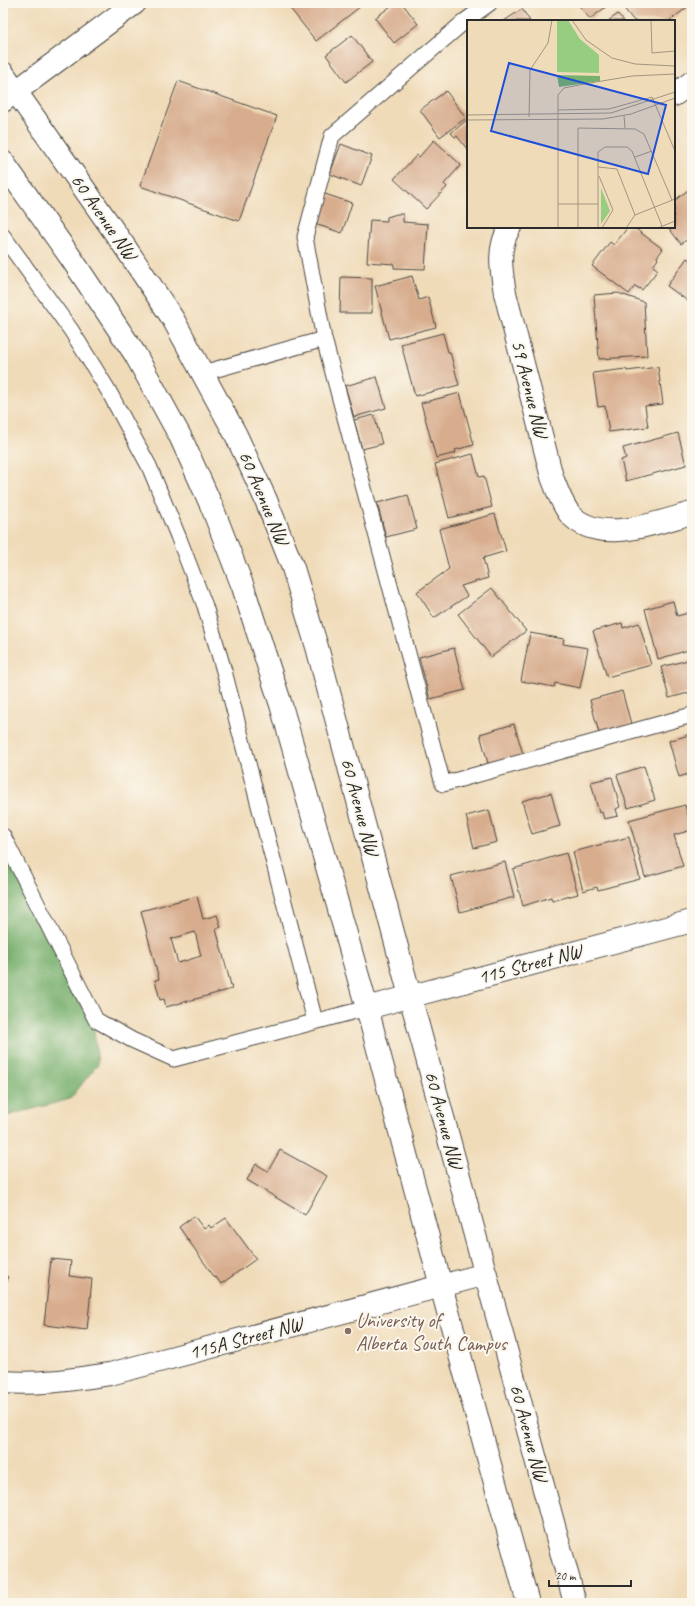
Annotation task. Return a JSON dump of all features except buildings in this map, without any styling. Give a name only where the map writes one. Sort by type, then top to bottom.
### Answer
[{"type":"street","points":[[9,96],[135,3]]},
{"type":"street","name":"60 Avenue NW","points":[[3,73],[9,96],[134,260],[173,319],[236,435],[266,500],[293,568],[317,647],[575,1603]]},
{"type":"street","points":[[675,94],[692,82]]},
{"type":"street","points":[[3,162],[72,258],[135,354],[181,438],[212,507],[243,586],[281,705],[367,1008],[528,1603]]},
{"type":"street","name":"59 Avenue NW","points":[[506,235],[500,269],[505,293],[552,477],[560,498],[570,514],[584,525],[599,530],[617,531],[692,513]]},
{"type":"street","name":"115 Street NW","points":[[367,1008],[692,921]]},
{"type":"street","name":"115A Street NW","points":[[3,1382],[42,1382],[110,1374],[486,1274]]},
{"type":"lane","points":[[470,20],[490,3]]},
{"type":"lane","points":[[467,23],[332,136],[305,237],[324,339],[443,784],[692,715]]},
{"type":"lane","points":[[3,236],[71,330],[108,390],[150,466],[178,536],[205,606],[224,671],[315,1021]]},
{"type":"lane","points":[[203,372],[324,339]]},
{"type":"lane","points":[[3,836],[96,1020],[132,1040],[174,1059],[367,1008]]},
{"type":"green space","points":[[3,838],[93,1022],[98,1064],[70,1099],[3,1117]]},
{"type":"place","name":"University of Alberta South Campus","points":[[348,1331]]}]
